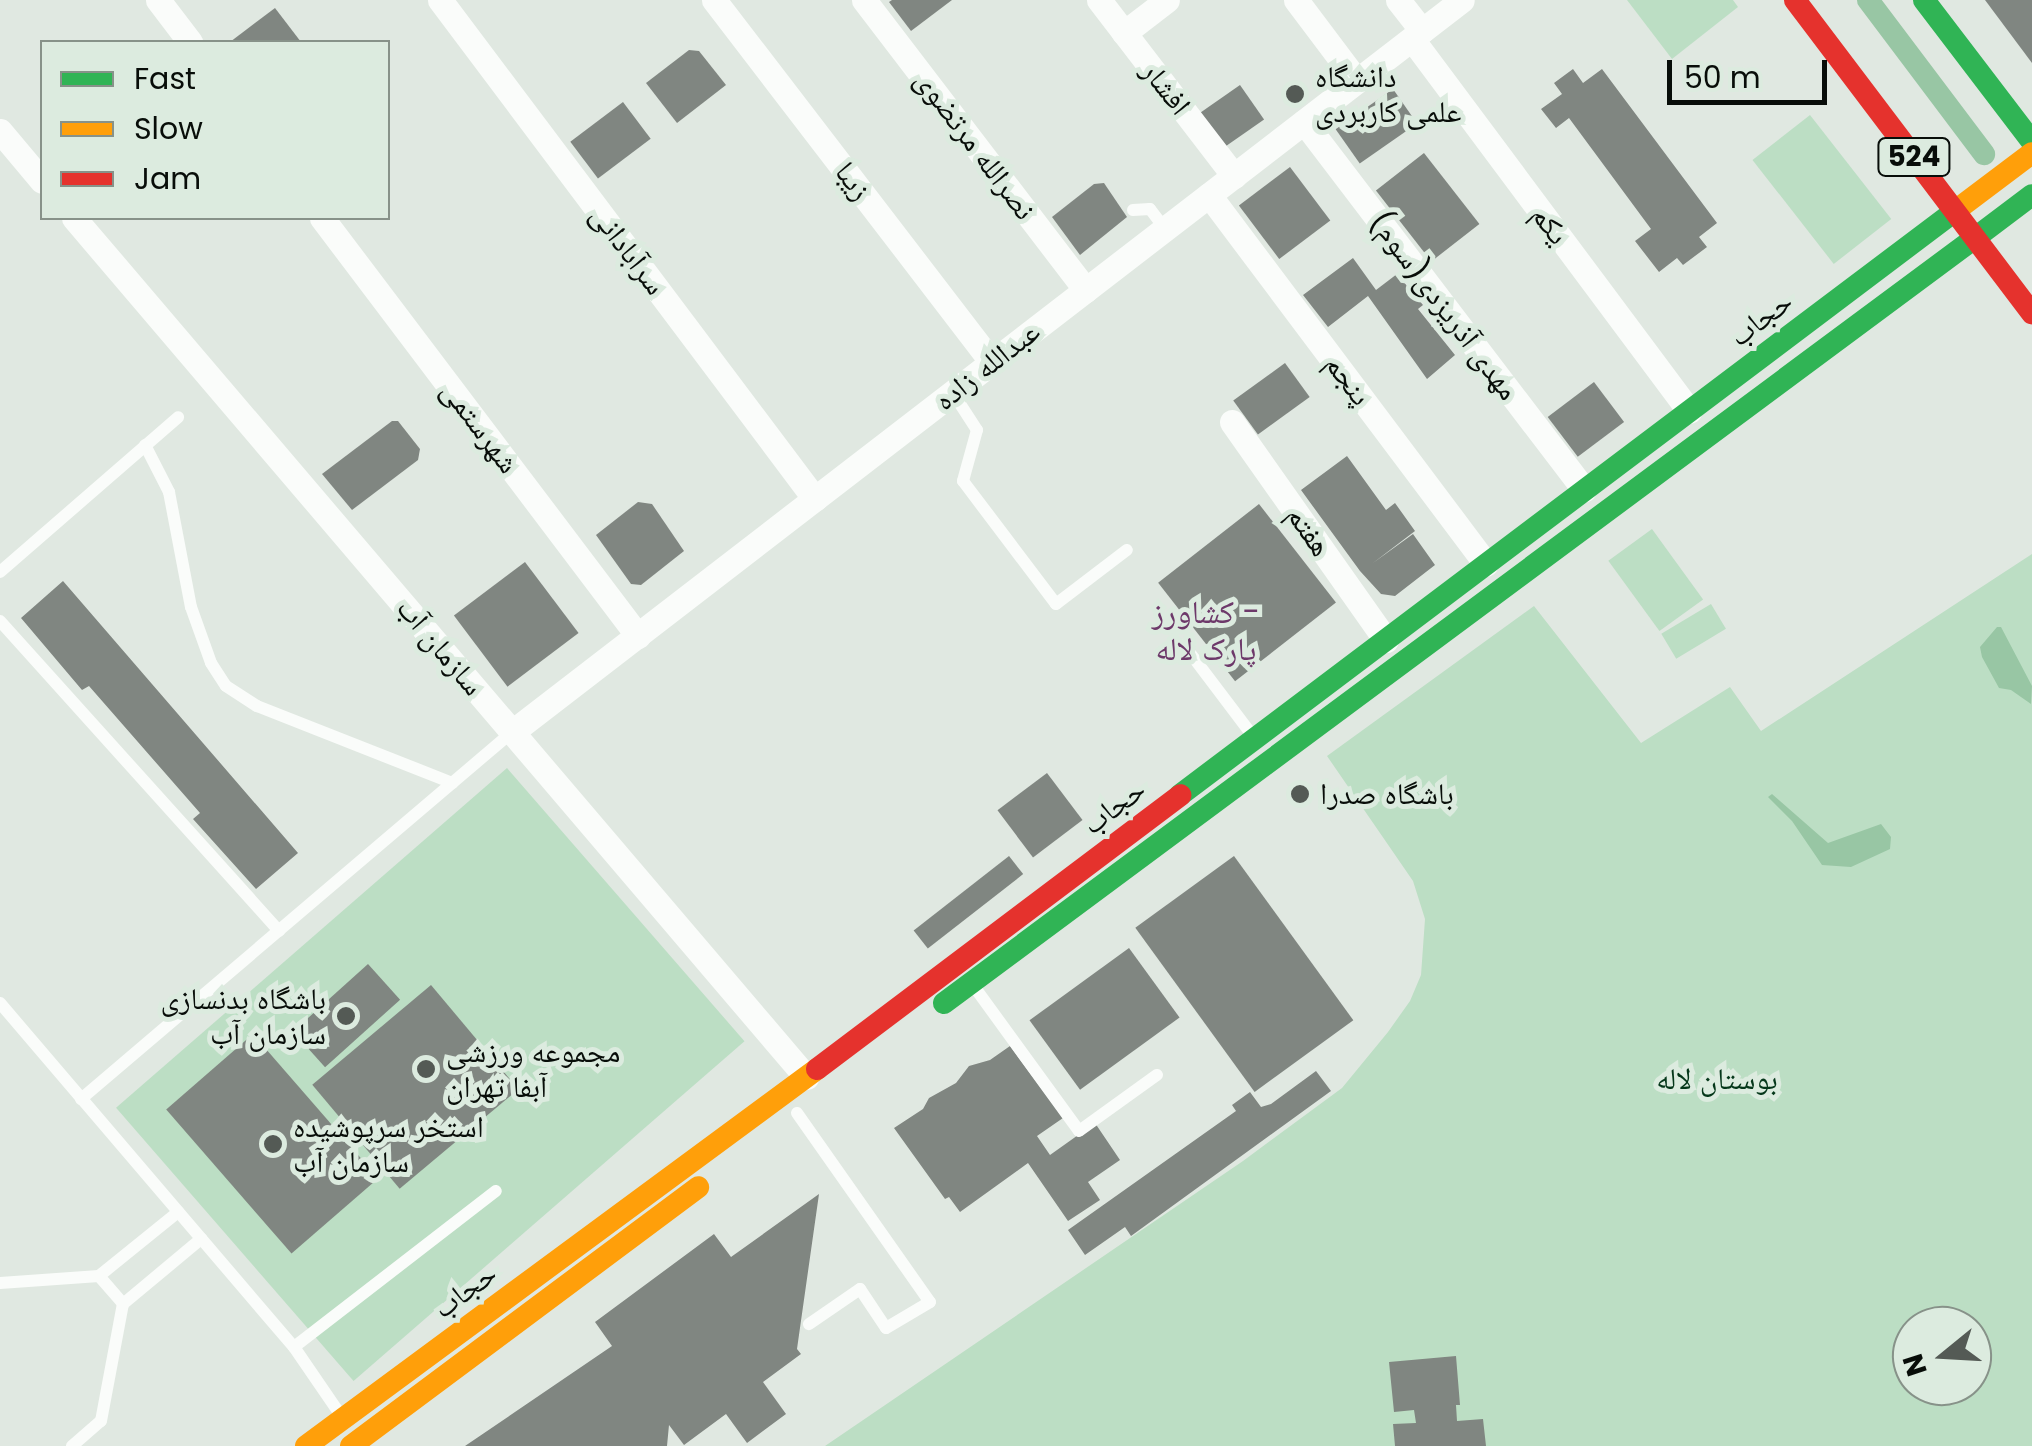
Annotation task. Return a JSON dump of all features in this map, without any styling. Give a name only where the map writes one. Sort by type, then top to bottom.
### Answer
[{"type":"main road","name":"524","points":[[1795,0],[2032,314]]},
{"type":"main road","points":[[1924,0],[2032,142]]},
{"type":"main road","name":"حجاب","points":[[355,1443],[797,1112],[813,1086],[1254,739],[2032,153]]},
{"type":"main road","name":"حجاب","points":[[306,1446],[813,1086],[972,983],[2032,195]]},
{"type":"main road","points":[[1842,296],[1861,322]]},
{"type":"main road","points":[[1689,412],[1708,436]]},
{"type":"main road","points":[[1584,490],[1602,514]]},
{"type":"main road","points":[[1334,679],[1351,701]]},
{"type":"street","points":[[158,0],[188,40]]},
{"type":"street","name":"سرآبادانی","points":[[440,0],[815,499]]},
{"type":"street","name":"زیبا","points":[[714,0],[992,362]]},
{"type":"street","name":"نصرالله مرتضوی","points":[[864,0],[1086,290]]},
{"type":"street","name":"افشار","points":[[1099,0],[1234,176]]},
{"type":"street","points":[[1124,33],[1166,0]]},
{"type":"street","points":[[1296,0],[1357,80]]},
{"type":"street","name":"یکم","points":[[1398,0],[1417,35],[1689,412]]},
{"type":"street","name":"عبدالله زاده","points":[[512,732],[1462,0]]},
{"type":"street","name":"مهدی آذریزدی(سوم)","points":[[1304,122],[1584,490]]},
{"type":"street","points":[[0,131],[40,179]]},
{"type":"street","name":"پنجم","points":[[1209,195],[1486,564]]},
{"type":"street","name":"سازمان آب","points":[[76,220],[813,1086]]},
{"type":"street","name":"شهرستمی","points":[[324,220],[638,636]]},
{"type":"street","name":"هفتم","points":[[1232,422],[1386,640]]},
{"type":"lane","points":[[1133,210],[1150,209],[1165,229]]},
{"type":"lane","points":[[953,393],[978,430],[963,481],[1056,604],[1127,550]]},
{"type":"lane","points":[[0,572],[178,416]]},
{"type":"lane","points":[[145,445],[169,492],[191,607],[211,663],[226,686],[257,706],[452,783]]},
{"type":"lane","points":[[0,621],[279,931]]},
{"type":"lane","points":[[1184,645],[1254,739]]},
{"type":"lane","points":[[81,1099],[512,732]]},
{"type":"lane","points":[[972,983],[1079,1131],[1157,1075]]},
{"type":"lane","points":[[0,1003],[294,1347],[343,1418],[355,1443]]},
{"type":"lane","points":[[797,1112],[930,1302],[886,1328],[860,1289],[809,1324]]},
{"type":"lane","points":[[294,1347],[496,1191]]},
{"type":"lane","points":[[0,1284],[98,1276],[178,1212]]},
{"type":"lane","points":[[72,1446],[101,1421],[124,1304],[202,1239]]},
{"type":"lane","points":[[98,1276],[124,1304]]},
{"type":"green space","points":[[1627,0],[1733,0],[1738,7],[1672,59]]},
{"type":"green space","points":[[1810,115],[1891,219],[1834,264],[1752,160]]},
{"type":"green space","points":[[1652,529],[1703,599],[1659,631],[1608,561]]},
{"type":"green space","name":"بوستان لاله","points":[[2032,554],[2032,1446],[825,1446],[1243,1161],[1342,1088],[1388,1032],[1410,1001],[1421,975],[1425,919],[1413,881],[1327,756],[1534,606],[1641,743],[1730,687],[1761,731]]},
{"type":"green space","points":[[1711,604],[1726,629],[1676,659],[1661,634]]},
{"type":"green space","name":"مجموعه ورزشی آبفا تهران","points":[[507,768],[744,1041],[354,1381],[116,1108]]},
{"type":"shaded area","points":[[2001,627],[2032,686],[2031,704],[2011,690],[1999,688],[1982,657],[1980,647]]},
{"type":"shaded area","points":[[1772,794],[1828,843],[1881,824],[1891,837],[1890,849],[1851,867],[1822,865],[1792,821],[1768,797]]},
{"type":"building","points":[[952,0],[911,31],[889,2]]},
{"type":"building","points":[[1985,0],[2032,0],[2032,63]]},
{"type":"building","points":[[275,8],[299,40],[233,40]]},
{"type":"building","points":[[689,50],[699,51],[726,85],[677,123],[646,83]]},
{"type":"building","points":[[1573,69],[1583,83],[1602,69],[1717,223],[1699,237],[1707,247],[1683,265],[1677,258],[1659,272],[1635,241],[1651,229],[1569,118],[1556,128],[1541,109],[1562,94],[1554,83]]},
{"type":"building","points":[[1240,85],[1264,119],[1218,152],[1194,117]]},
{"type":"building","points":[[1393,89],[1417,123],[1360,164],[1336,129]]},
{"type":"building","points":[[623,102],[651,139],[598,178],[570,142]]},
{"type":"building","points":[[1424,153],[1479,224],[1431,261],[1376,191]]},
{"type":"building","points":[[1290,167],[1330,221],[1279,259],[1239,206]]},
{"type":"building","points":[[1104,183],[1127,217],[1080,255],[1052,217],[1094,184]]},
{"type":"building","points":[[1353,258],[1376,290],[1397,274],[1423,305],[1418,309],[1455,355],[1427,379],[1368,296],[1328,327],[1303,295]]},
{"type":"building","points":[[1285,363],[1310,397],[1258,435],[1233,401]]},
{"type":"building","points":[[1594,382],[1624,422],[1578,457],[1548,417]]},
{"type":"building","points":[[392,421],[398,421],[420,449],[418,460],[352,510],[322,474]]},
{"type":"building","points":[[1347,456],[1386,510],[1395,503],[1415,531],[1373,563],[1413,534],[1435,565],[1395,596],[1381,594],[1360,571],[1301,490]]},
{"type":"building","points":[[638,502],[652,504],[684,551],[641,585],[631,584],[596,535]]},
{"type":"building","points":[[1259,504],[1336,603],[1235,681],[1158,583]]},
{"type":"building","points":[[525,562],[579,633],[507,687],[454,616]]},
{"type":"building","points":[[63,581],[298,853],[256,889],[193,819],[200,813],[89,686],[82,690],[21,618]]},
{"type":"building","points":[[1047,773],[1083,820],[1033,857],[997,810]]},
{"type":"building","points":[[1009,856],[1023,874],[928,949],[914,930]]},
{"type":"building","points":[[1234,856],[1353,1020],[1255,1092],[1135,928]]},
{"type":"building","points":[[1129,948],[1180,1018],[1080,1090],[1029,1020]]},
{"type":"building","name":"باشگاه بدنسازی سازمان آب","points":[[368,964],[400,1000],[325,1067],[293,1032]]},
{"type":"building","points":[[431,985],[518,1089],[400,1189],[312,1085]]},
{"type":"building","name":"استخر سرپوشیده سازمان آب","points":[[253,1034],[378,1178],[292,1254],[166,1109]]},
{"type":"building","points":[[1010,1046],[1063,1118],[1037,1136],[1050,1155],[1095,1123],[1120,1160],[1088,1182],[1100,1200],[1068,1221],[1028,1163],[960,1212],[949,1197],[945,1199],[894,1128],[923,1109],[929,1098],[956,1083],[969,1066],[990,1060]]},
{"type":"building","points":[[1316,1071],[1331,1091],[1131,1236],[1125,1227],[1085,1255],[1068,1230],[1236,1111],[1232,1105],[1250,1092],[1261,1107],[1271,1104]]},
{"type":"building","points":[[819,1194],[797,1349],[801,1354],[763,1382],[786,1414],[747,1443],[726,1414],[684,1445],[669,1425],[667,1446],[465,1446],[612,1346],[595,1322],[714,1234],[731,1257]]},
{"type":"building","points":[[1456,1356],[1460,1405],[1456,1405],[1457,1421],[1483,1419],[1486,1446],[1395,1446],[1393,1424],[1416,1423],[1414,1410],[1394,1412],[1389,1362]]},
{"type":"waterway","points":[[1868,0],[1984,154]]},
{"type":"traffic: fast","points":[[1924,0],[2032,142]]},
{"type":"traffic: fast","points":[[1975,238],[2032,195]]},
{"type":"traffic: fast","points":[[1180,795],[1955,211]]},
{"type":"traffic: fast","points":[[944,1003],[1975,238]]},
{"type":"traffic: slow","points":[[1955,211],[2032,153]]},
{"type":"traffic: slow","points":[[306,1446],[817,1069]]},
{"type":"traffic: slow","points":[[351,1446],[698,1187]]},
{"type":"traffic: jam","points":[[1795,0],[2032,313]]},
{"type":"traffic: jam","points":[[817,1069],[1180,795]]},
{"type":"place","name":"دانشگاه علمی کاربردی","points":[[1295,94]]},
{"type":"place","name":"باشگاه صدرا","points":[[1300,794]]},
{"type":"place","name":"باشگاه بدنسازی سازمان آب","points":[[346,1016]]},
{"type":"place","name":"مجموعه ورزشی آبفا تهران","points":[[426,1069]]},
{"type":"place","name":"استخر سرپوشیده سازمان آب","points":[[273,1144]]},
{"type":"district","name":"کشاورز - پارک لاله","points":[[1206,632]]}]
